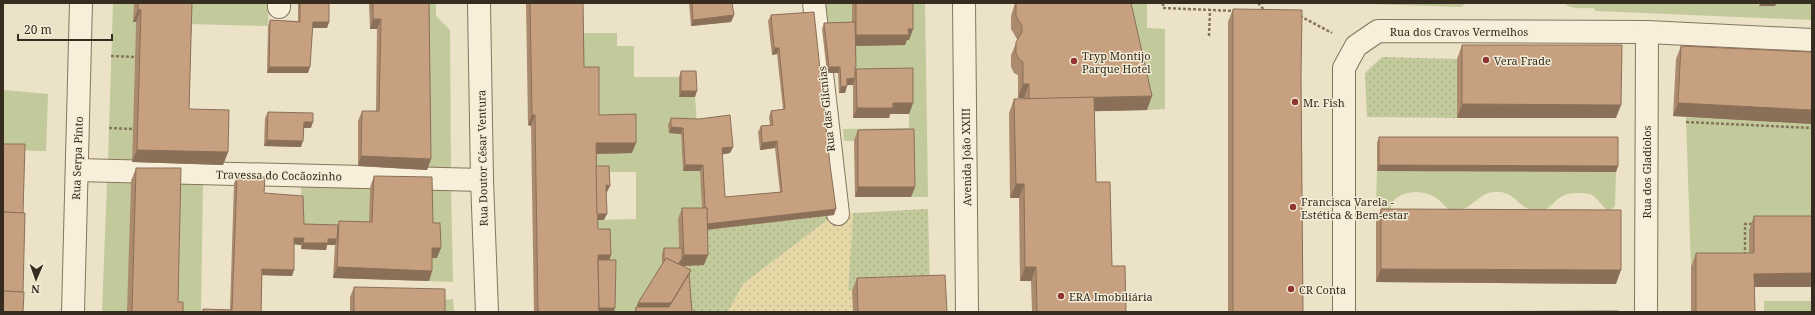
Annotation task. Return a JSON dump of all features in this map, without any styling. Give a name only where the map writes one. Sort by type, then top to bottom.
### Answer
[{"type":"street","name":"Rua Serpa Pinto","points":[[73,312],[81,3]]},
{"type":"street","name":"Rua Doutor César Ventura","points":[[479,3],[482,180],[487,312]]},
{"type":"street","name":"Rua das Glícnias","points":[[814,3],[838,214]]},
{"type":"street","name":"Avenida João XXIII","points":[[964,3],[967,312]]},
{"type":"street","name":"Rua dos Cravos Vermelhos","points":[[1344,312],[1344,68],[1356,46],[1378,31],[1647,32],[1812,40]]},
{"type":"street","name":"Rua dos Gladíolos","points":[[1646,312],[1647,32]]},
{"type":"street","name":"Travessa do Cocãozinho","points":[[77,170],[482,180]]},
{"type":"path","points":[[1163,3],[1163,8],[1242,11]]},
{"type":"path","points":[[1258,3],[1266,11],[1258,11]]},
{"type":"path","points":[[1209,36],[1210,10]]},
{"type":"path","points":[[1295,13],[1356,46]]},
{"type":"path","points":[[112,56],[135,57]]},
{"type":"path","points":[[1686,122],[1812,128]]},
{"type":"path","points":[[109,128],[134,129]]},
{"type":"path","points":[[1745,261],[1745,224],[1760,224]]},
{"type":"green space","points":[[113,3],[134,3],[133,22],[136,22],[132,162],[108,160]]},
{"type":"green space","points":[[188,3],[269,3],[268,26],[187,24]]},
{"type":"green space","points":[[426,3],[436,3],[436,16],[450,30],[451,169],[427,170]]},
{"type":"green space","points":[[820,3],[853,3],[853,28],[822,29]]},
{"type":"green space","points":[[909,3],[925,3],[928,197],[911,197],[910,140],[844,141],[843,129],[909,128],[909,72],[854,73],[852,46]]},
{"type":"green space","points":[[1122,3],[1147,3],[1147,28],[1165,29],[1165,109],[1147,110]]},
{"type":"green space","points":[[1340,3],[1466,3],[1461,7]]},
{"type":"green space","points":[[1564,3],[1757,3],[1759,6],[1775,6],[1777,3],[1812,4],[1812,20],[1596,11],[1593,8],[1570,7]]},
{"type":"green space","points":[[579,33],[617,33],[617,46],[634,46],[634,77],[679,77],[679,97],[695,97],[697,125],[669,133],[681,134],[683,171],[700,171],[703,218],[678,219],[679,255],[662,254],[662,265],[635,312],[613,312],[594,239],[594,220],[636,219],[636,172],[592,172],[595,125],[580,77]]},
{"type":"green space","points":[[1382,57],[1457,59],[1457,118],[1367,117],[1365,73]]},
{"type":"green space","points":[[3,90],[48,94],[46,151],[3,150]]},
{"type":"green space","points":[[1686,117],[1812,124],[1812,229],[1749,266],[1691,267]]},
{"type":"green space","points":[[1377,171],[1616,172],[1615,206],[1612,209],[1607,210],[1592,195],[1586,193],[1569,193],[1563,195],[1548,208],[1532,211],[1506,193],[1493,192],[1481,197],[1467,207],[1452,210],[1432,195],[1421,192],[1411,192],[1400,195],[1393,202],[1390,209],[1385,211],[1376,205]]},
{"type":"green space","points":[[110,181],[131,181],[128,312],[102,312],[107,183]]},
{"type":"green space","points":[[177,182],[203,183],[201,312],[174,312]]},
{"type":"green space","points":[[301,185],[370,187],[369,232],[302,230]]},
{"type":"green space","points":[[429,188],[451,188],[453,282],[429,281],[429,258],[437,258],[429,233]]},
{"type":"green space","points":[[928,209],[930,288],[848,290],[853,213]]},
{"type":"green space","points":[[834,215],[743,284],[728,312],[689,312],[680,266],[703,230]]},
{"type":"green space","points":[[453,299],[454,312],[441,312],[441,300]]},
{"type":"green space","points":[[1764,301],[1812,301],[1812,312],[1764,312]]},
{"type":"sand","points":[[853,213],[848,290],[852,291],[853,312],[728,312],[743,284],[834,215]]},
{"type":"building","points":[[138,3],[192,3],[189,109],[229,110],[228,152],[137,150],[141,10],[138,9]]},
{"type":"building","points":[[300,3],[329,3],[329,22],[313,22],[310,67],[269,67],[270,20],[300,22]]},
{"type":"building","points":[[373,3],[429,3],[431,159],[361,156],[362,111],[379,111],[381,19],[373,19]]},
{"type":"building","points":[[530,3],[583,3],[584,67],[599,67],[599,115],[636,114],[636,143],[596,143],[598,229],[610,229],[611,255],[598,255],[599,312],[538,312],[535,115],[532,115]]},
{"type":"building","points":[[692,3],[732,3],[734,15],[693,20]]},
{"type":"building","points":[[856,3],[913,3],[913,29],[908,29],[909,35],[856,35]]},
{"type":"building","name":"Tryp Montijo Parque Hotel","points":[[1016,3],[1131,3],[1152,96],[1029,99],[1029,84],[1023,84],[1023,62],[1019,59],[1016,53],[1016,42],[1022,32],[1022,26],[1016,16]]},
{"type":"building","points":[[1233,9],[1302,10],[1301,77],[1303,312],[1233,312]]},
{"type":"building","points":[[814,12],[836,209],[707,224],[703,165],[685,165],[683,128],[671,127],[671,118],[699,119],[730,115],[733,147],[722,148],[725,197],[782,192],[777,141],[762,143],[761,126],[773,125],[771,111],[785,109],[779,48],[774,48],[771,15]]},
{"type":"building","points":[[855,22],[855,78],[847,79],[847,86],[841,87],[840,67],[829,67],[824,23]]},
{"type":"building","points":[[1462,45],[1622,45],[1621,105],[1462,104]]},
{"type":"building","points":[[1681,46],[1812,52],[1812,110],[1678,103]]},
{"type":"building","points":[[913,68],[913,103],[893,103],[893,108],[857,108],[856,69]]},
{"type":"building","points":[[681,71],[696,71],[697,91],[681,91]]},
{"type":"building","points":[[1094,97],[1096,182],[1110,182],[1112,266],[1125,266],[1126,312],[1037,312],[1036,267],[1025,267],[1024,184],[1016,184],[1014,99]]},
{"type":"building","points":[[268,112],[313,113],[313,122],[304,122],[303,141],[267,140]]},
{"type":"building","points":[[914,129],[915,187],[858,187],[858,130]]},
{"type":"building","points":[[1379,137],[1618,137],[1618,166],[1379,165]]},
{"type":"building","points":[[3,144],[25,144],[23,213],[3,212]]},
{"type":"building","points":[[596,166],[609,166],[610,186],[606,185],[607,214],[597,214]]},
{"type":"building","points":[[136,168],[181,168],[178,302],[183,302],[183,312],[132,312]]},
{"type":"building","points":[[374,176],[432,177],[433,223],[440,223],[441,248],[432,248],[432,271],[337,267],[339,221],[372,222]]},
{"type":"building","points":[[237,177],[265,177],[264,193],[303,196],[304,224],[338,225],[337,239],[328,239],[328,243],[303,243],[304,238],[294,238],[294,270],[262,269],[261,312],[203,312],[203,309],[232,310]]},
{"type":"building","points":[[682,208],[707,208],[708,255],[684,255]]},
{"type":"building","points":[[1381,209],[1621,210],[1621,270],[1381,269]]},
{"type":"building","points":[[3,212],[25,213],[23,292],[3,291]]},
{"type":"building","points":[[1754,216],[1812,216],[1812,273],[1754,274],[1755,312],[1696,312],[1696,253],[1754,253]]},
{"type":"building","points":[[664,248],[682,248],[682,259],[678,264],[666,258],[664,260]]},
{"type":"building","points":[[666,258],[691,270],[671,303],[638,303]]},
{"type":"building","points":[[598,260],[616,260],[615,308],[599,308]]},
{"type":"building","points":[[689,274],[692,312],[636,312],[636,307],[669,307]]},
{"type":"building","points":[[945,275],[947,312],[858,312],[857,278]]},
{"type":"building","points":[[354,287],[445,289],[445,312],[354,312]]},
{"type":"building","points":[[3,291],[24,292],[23,312],[3,312]]},
{"type":"building","points":[[1618,311],[1618,312],[1380,312]]},
{"type":"place","name":"Vera Frade","points":[[1486,60]]},
{"type":"place","name":"Tryp Montijo Parque Hotel","points":[[1074,61]]},
{"type":"place","name":"Mr. Fish","points":[[1295,102]]},
{"type":"place","name":"Francisca Varela - Estética & Bem-estar","points":[[1293,207]]},
{"type":"place","name":"CR Conta","points":[[1291,289]]},
{"type":"place","name":"ERA Imobiliária","points":[[1061,296]]}]
